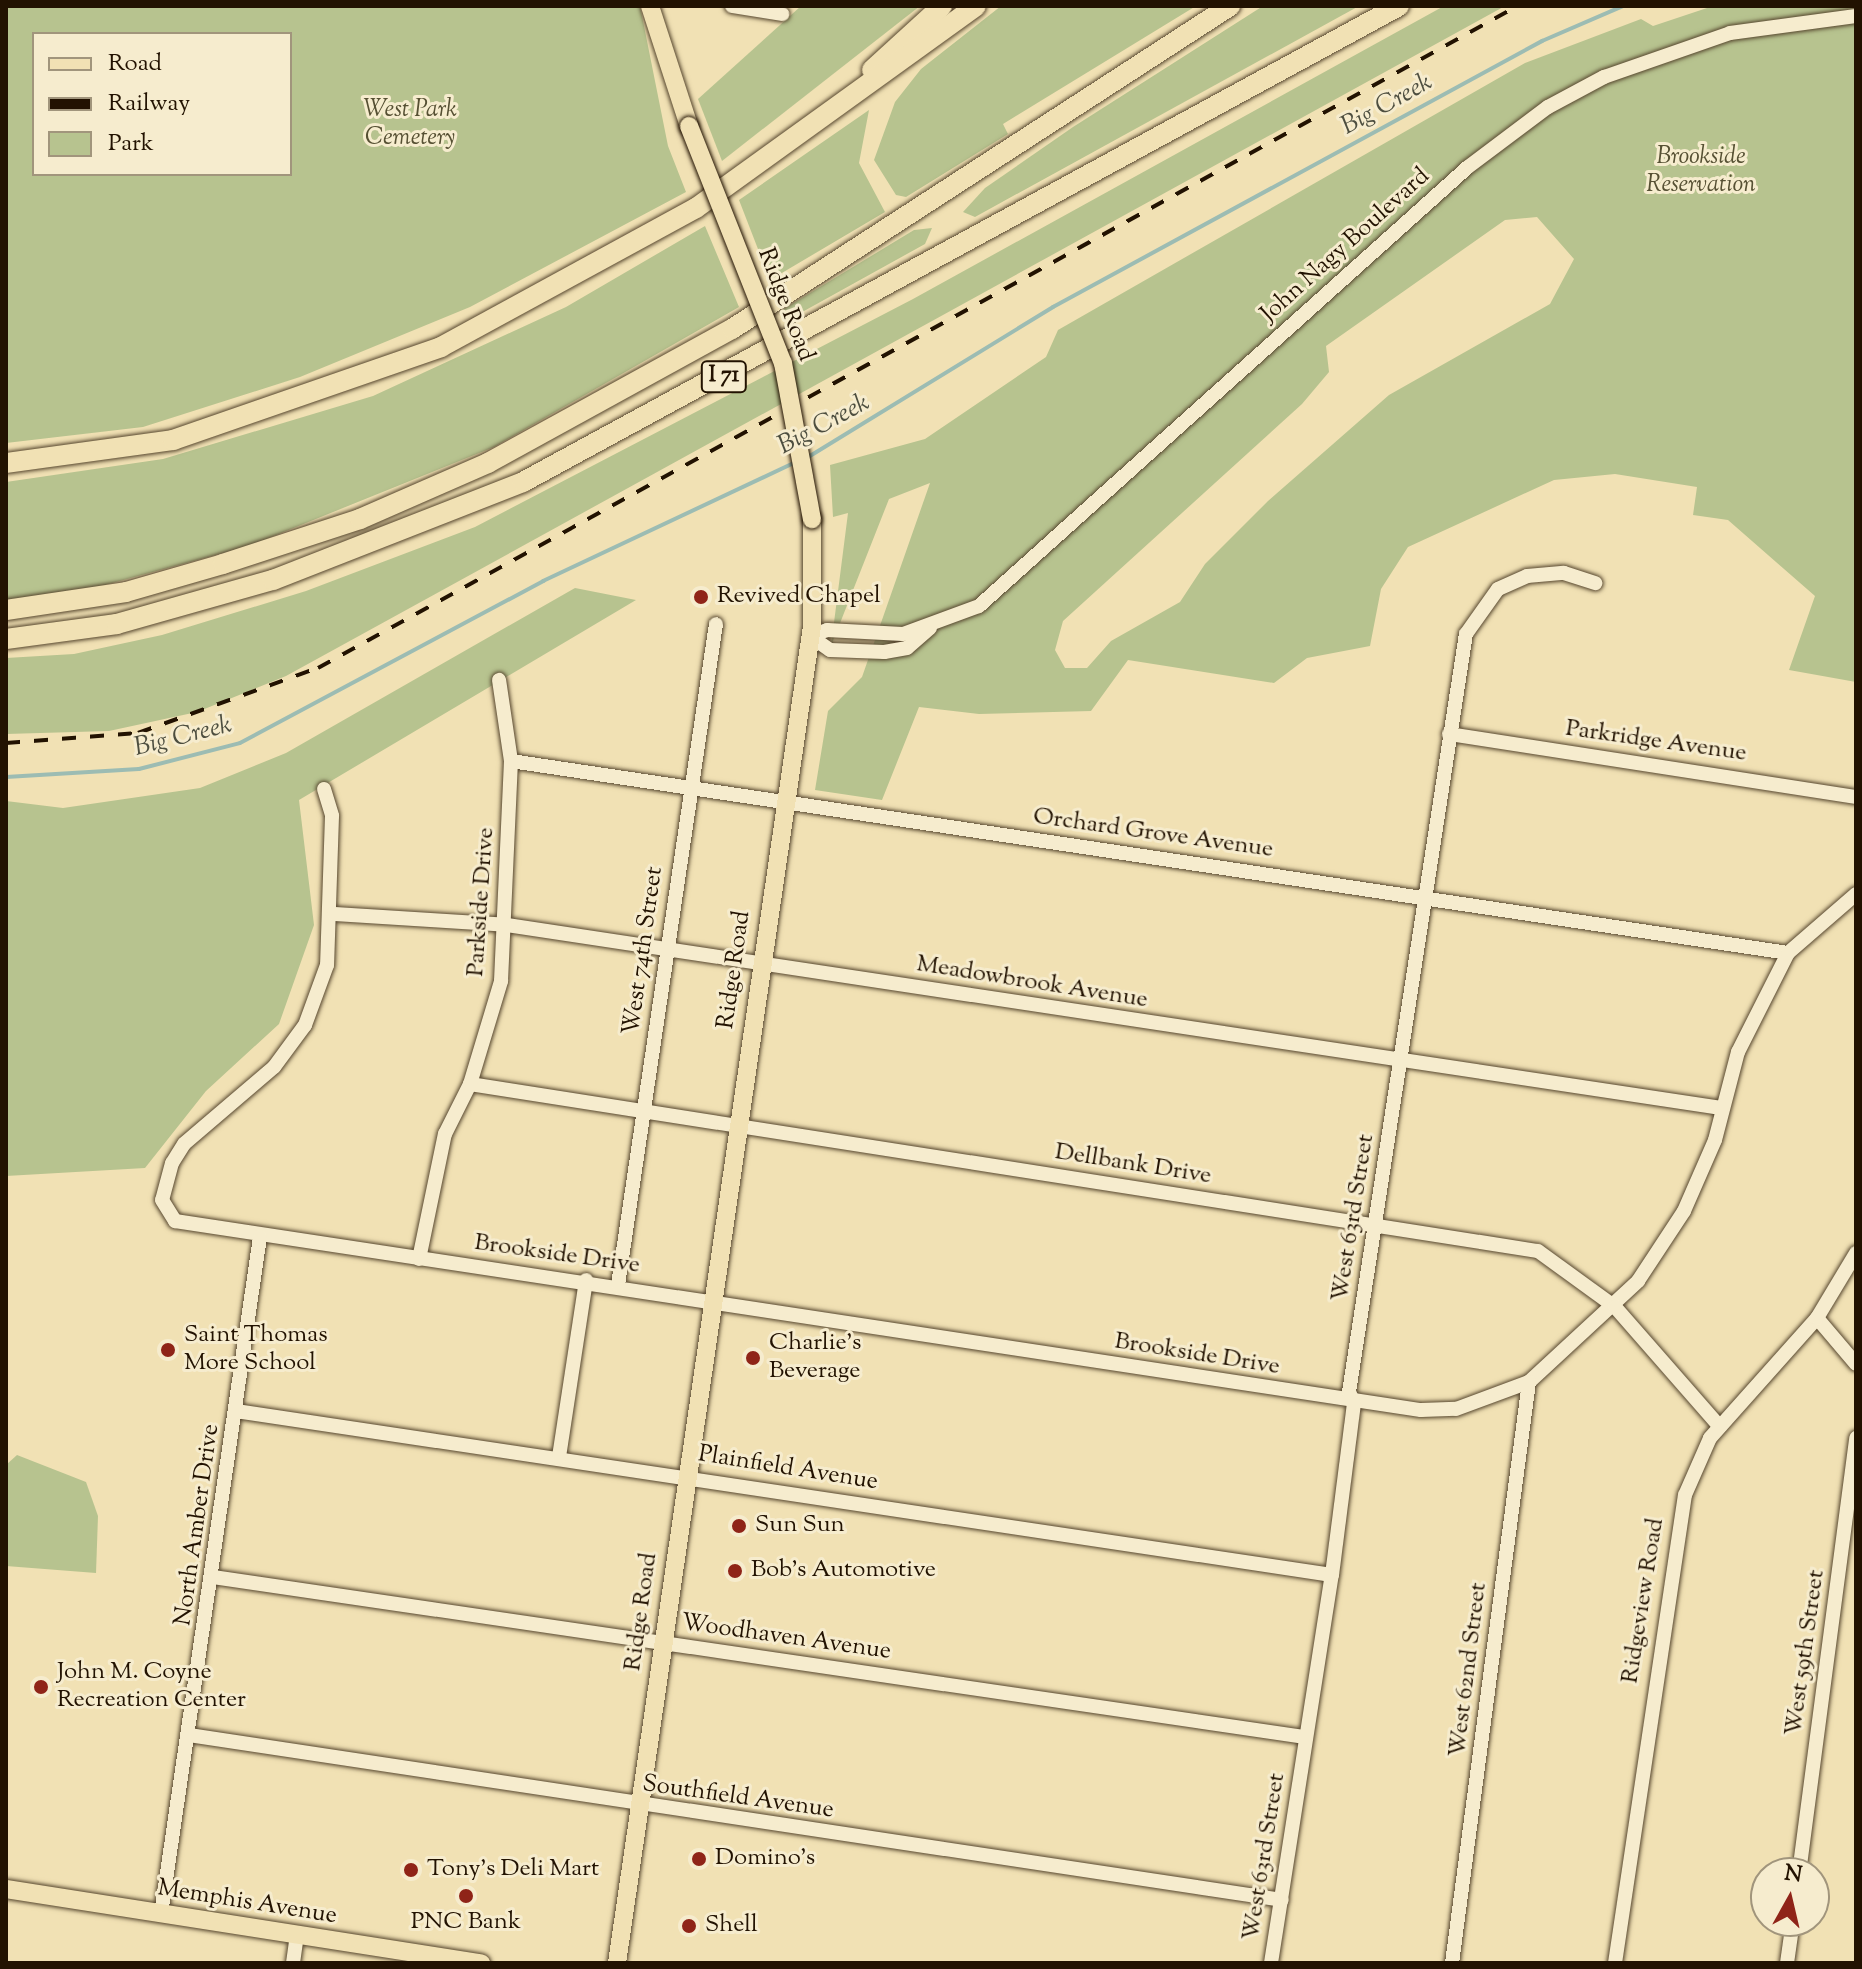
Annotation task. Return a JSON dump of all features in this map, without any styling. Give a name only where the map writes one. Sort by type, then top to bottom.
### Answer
[{"type":"highway","points":[[749,173],[942,6]]},
{"type":"highway","points":[[6,463],[173,440],[335,389],[541,297],[749,173],[976,6]]},
{"type":"highway","points":[[6,610],[126,592],[223,564],[360,519],[488,463],[732,329],[1230,6]]},
{"type":"highway","name":"I 71","points":[[6,639],[117,624],[273,580],[523,482],[1399,6]]},
{"type":"main road","name":"Ridge Road","points":[[617,1963],[810,636],[812,519],[783,363],[689,126],[650,6]]},
{"type":"main road","name":"Memphis Avenue","points":[[6,1889],[481,1963]]},
{"type":"street","points":[[732,6],[782,14]]},
{"type":"street","name":"John Nagy Boulevard","points":[[810,636],[930,628],[979,606],[1468,167],[1548,107],[1604,77],[1730,33],[1856,16]]},
{"type":"street","name":"West 63rd Street","points":[[1271,1963],[1332,1575],[1354,1403],[1349,1392],[1423,896],[1449,734],[1478,608],[1498,589],[1527,576],[1564,573],[1595,583]]},
{"type":"street","name":"West 74th Street","points":[[618,1285],[716,624]]},
{"type":"street","name":"Parkside Drive","points":[[419,1259],[445,1134],[470,1084],[501,981],[507,925],[511,761],[499,680]]},
{"type":"street","name":"Parkridge Avenue","points":[[1449,734],[1856,797]]},
{"type":"street","name":"Orchard Grove Avenue","points":[[511,761],[1788,953]]},
{"type":"street","name":"Brookside Drive","points":[[324,789],[332,816],[334,914],[327,965],[305,1025],[274,1067],[184,1144],[164,1187],[164,1210],[175,1221],[260,1237],[586,1280],[1354,1403],[1456,1409],[1529,1382],[1615,1307],[1684,1211],[1738,1052],[1788,953],[1856,894]]},
{"type":"street","name":"Meadowbrook Avenue","points":[[334,914],[507,925],[1721,1108]]},
{"type":"street","name":"Dellbank Drive","points":[[470,1084],[1538,1251],[1615,1307],[1720,1427]]},
{"type":"street","name":"North Amber Drive","points":[[161,1914],[213,1577],[260,1237]]},
{"type":"street","name":"Ridgeview Road","points":[[1615,1963],[1677,1520],[1720,1427],[1817,1318],[1856,1253]]},
{"type":"street","points":[[559,1457],[586,1280]]},
{"type":"street","points":[[1817,1318],[1856,1364]]},
{"type":"street","name":"West 62nd Street","points":[[1452,1963],[1529,1382]]},
{"type":"street","name":"Plainfield Avenue","points":[[236,1411],[1332,1575]]},
{"type":"street","name":"West 59th Street","points":[[1801,1857],[1853,1493],[1856,1438]]},
{"type":"street","name":"Woodhaven Avenue","points":[[213,1577],[1305,1737]]},
{"type":"street","name":"Southfield Avenue","points":[[189,1735],[1282,1900]]},
{"type":"street","points":[[293,1963],[297,1935]]},
{"type":"street","points":[[1787,1963],[1791,1937]]},
{"type":"green space","name":"West Park Cemetery","points":[[6,6],[640,6],[668,146],[686,192],[470,307],[300,377],[143,427],[6,443]]},
{"type":"green space","points":[[801,6],[920,6],[722,161],[698,99]]},
{"type":"green space","points":[[1001,6],[1196,6],[1003,124],[1008,134],[906,197],[896,195],[874,160],[895,102],[921,69]]},
{"type":"green space","points":[[1263,6],[1359,6],[975,217],[963,212],[985,188],[1073,127]]},
{"type":"green space","points":[[1444,6],[1505,6],[286,676],[197,712],[109,731],[6,734],[6,658],[74,654],[162,635],[306,591],[475,527],[913,299]]},
{"type":"green space","name":"Brookside Reservation","points":[[1713,6],[1856,6],[1856,682],[1789,670],[1815,596],[1728,520],[1693,515],[1697,487],[1615,474],[1554,480],[1408,547],[1381,589],[1370,646],[1307,658],[1274,683],[1128,660],[1091,711],[979,714],[919,707],[882,800],[815,790],[828,711],[862,677],[930,483],[889,499],[831,646],[848,513],[833,517],[830,465],[925,439],[1046,357],[1058,330],[1525,63],[1641,19],[1653,26]],"holes":[[[1537,217],[1574,259],[1550,304],[1389,395],[1268,501],[1205,564],[1180,602],[1111,641],[1087,668],[1065,668],[1055,650],[1063,621],[1302,404],[1329,372],[1326,346],[1505,220]]]},
{"type":"green space","points":[[869,110],[859,163],[885,212],[770,280],[739,200]]},
{"type":"green space","points":[[705,226],[739,307],[494,447],[249,546],[68,595],[6,600],[6,482],[163,459],[373,396],[566,307]]},
{"type":"green space","points":[[932,228],[925,244],[786,321],[782,310],[914,230]]},
{"type":"green space","points":[[575,588],[636,600],[299,800],[314,925],[279,1024],[206,1091],[145,1168],[6,1176],[6,801],[63,808],[200,788],[286,753]]},
{"type":"green space","points":[[17,1455],[86,1482],[98,1516],[96,1573],[6,1566],[6,1465]]},
{"type":"waterway","name":"Big Creek","points":[[805,459],[1053,307],[1542,41],[1623,6]]},
{"type":"waterway","name":"Big Creek","points":[[6,777],[139,769],[240,743],[543,581],[796,462]]},
{"type":"railway","points":[[6,743],[138,733],[318,668],[1517,6]]},
{"type":"place","name":"Revived Chapel","points":[[701,597]]},
{"type":"place","name":"Saint Thomas More School","points":[[168,1350]]},
{"type":"place","name":"Charlie's Beverage","points":[[753,1358]]},
{"type":"place","name":"Sun Sun","points":[[739,1526]]},
{"type":"place","name":"Bob's Automotive","points":[[735,1571]]},
{"type":"place","name":"John M. Coyne Recreation Center","points":[[41,1687]]},
{"type":"place","name":"Domino's","points":[[699,1859]]},
{"type":"place","name":"Tony's Deli Mart","points":[[411,1870]]},
{"type":"place","name":"PNC Bank","points":[[466,1896]]},
{"type":"place","name":"Shell","points":[[689,1926]]}]
